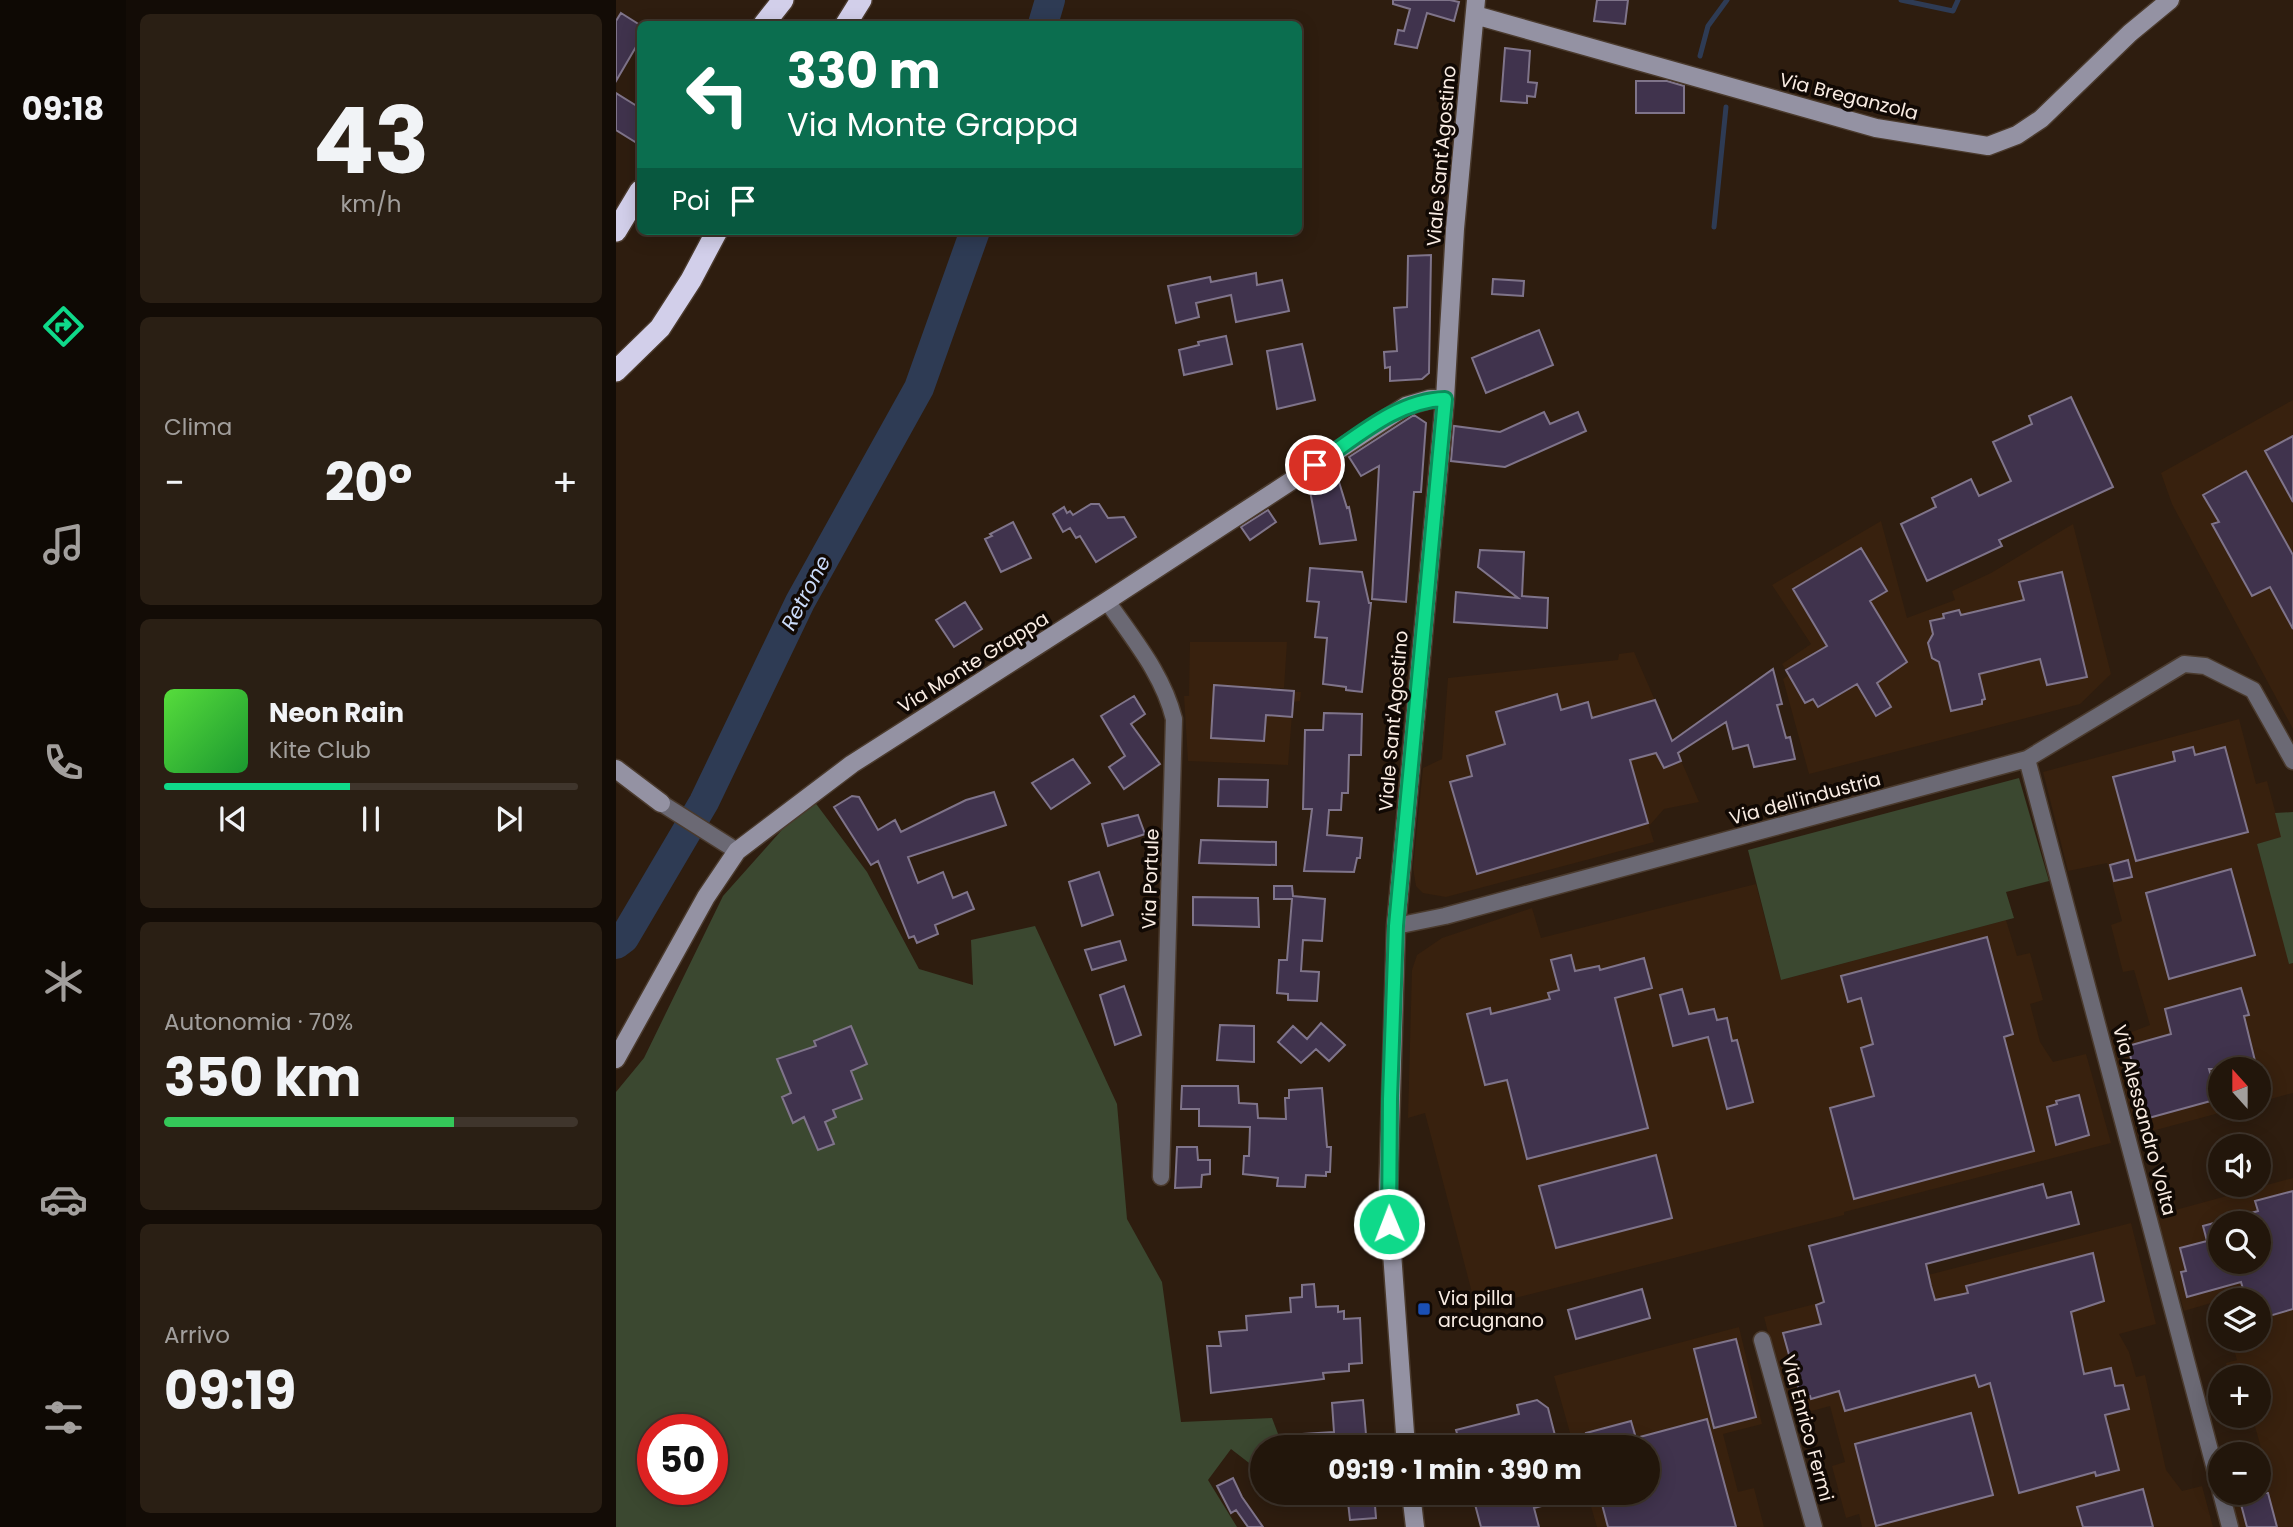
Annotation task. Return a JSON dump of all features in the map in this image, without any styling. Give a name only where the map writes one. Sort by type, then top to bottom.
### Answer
[{"type":"highway","points":[[766,21],[783,0]]},
{"type":"highway","points":[[848,21],[861,0]]},
{"type":"highway","points":[[616,231],[637,196]]},
{"type":"highway","points":[[616,371],[660,328],[691,280],[715,235]]},
{"type":"street","name":"Via Breganzola","points":[[1476,7],[1875,128],[1988,146],[2017,135],[2041,119],[2130,33],[2170,0]]},
{"type":"street","name":"Viale Sant'Agostino","points":[[1405,1435],[1388,1197],[1396,926],[1445,399],[1455,229],[1476,7]]},
{"type":"street","name":"Via Monte Grappa","points":[[616,1059],[706,897],[737,851],[852,764],[1406,405],[1430,399],[1445,399]]},
{"type":"street","name":"Via Portule","points":[[1107,601],[1155,670],[1169,699],[1174,719],[1161,1177]]},
{"type":"street","name":"Via dell'industria","points":[[1396,926],[1445,916],[2027,759],[2184,664],[2205,666],[2253,690],[2293,761]]},
{"type":"street","name":"Via Alessandro Volta","points":[[2027,759],[2208,1443]]},
{"type":"street","points":[[616,769],[661,803],[737,851]]},
{"type":"street","name":"Via Enrico Fermi","points":[[1762,1340],[1814,1527]]},
{"type":"street","points":[[1412,1505],[1415,1527]]},
{"type":"street","name":"Via Alessandro Volta","points":[[2224,1505],[2230,1527]]},
{"type":"shaded area","points":[[2293,400],[2293,729],[2172,504],[2161,473]]},
{"type":"shaded area","points":[[1881,521],[1907,618],[1955,600],[1952,591],[1991,573],[2073,524],[2111,674],[2080,704],[1809,774],[1783,679],[1789,675],[1782,664],[1811,644],[1772,585]]},
{"type":"shaded area","points":[[1190,642],[1287,642],[1284,688],[1268,688],[1267,691],[1301,692],[1300,701],[1293,702],[1288,765],[1188,761],[1184,696],[1189,696]]},
{"type":"shaded area","points":[[1634,652],[1699,802],[1664,809],[1649,826],[1654,842],[1446,897],[1423,893],[1416,886],[1413,868],[1423,768],[1442,759],[1448,678],[1618,660],[1619,654]]},
{"type":"shaded area","points":[[2239,719],[2256,784],[2267,781],[2282,837],[2257,844],[2290,964],[2293,963],[2293,1093],[2272,1099],[2272,1057],[2208,1057],[2208,1116],[2137,1135],[2111,1040],[2150,1025],[2134,970],[2123,972],[2111,925],[2122,921],[2107,863],[2068,871],[2043,772]]},
{"type":"shaded area","points":[[1756,884],[1781,980],[2006,920],[2017,956],[2030,953],[2043,1000],[2030,1004],[2040,1042],[2053,1062],[2086,1054],[2111,1143],[1844,1212],[1844,1215],[1476,1308],[1425,1113],[1408,1118],[1412,970],[1417,955],[1442,938],[1532,908],[1541,938]]},
{"type":"shaded area","points":[[2293,1178],[2293,1527],[2239,1527],[2233,1505],[2271,1505],[2271,1442],[2259,1442],[2255,1428],[2271,1428],[2271,1365],[2226,1363],[2237,1360],[2234,1351],[2271,1351],[2271,1288],[2208,1288],[2208,1304],[2184,1311],[2157,1215],[2223,1197],[2271,1197],[2271,1184]]},
{"type":"shaded area","points":[[2131,1223],[2156,1324],[2119,1334],[2129,1352],[2136,1377],[2145,1375],[2166,1470],[2182,1491],[2202,1486],[2213,1527],[1862,1527],[1859,1514],[1846,1518],[1832,1466],[1845,1462],[1830,1406],[1790,1417],[1764,1317]]},
{"type":"shaded area","points":[[1739,1327],[1762,1424],[1723,1434],[1738,1492],[1754,1488],[1764,1527],[1597,1527],[1591,1505],[1660,1505],[1660,1435],[1571,1435],[1554,1376]]},
{"type":"green space","points":[[2019,778],[2049,881],[2006,892],[2014,918],[1781,980],[1748,850]]},
{"type":"green space","points":[[811,797],[867,872],[919,969],[973,985],[971,940],[1035,926],[1117,1104],[1127,1219],[1162,1282],[1181,1422],[1272,1418],[1278,1435],[1250,1435],[1250,1464],[1231,1449],[1208,1480],[1237,1527],[616,1527],[616,1092],[644,1058],[723,896]]},
{"type":"green space","points":[[2293,812],[2293,963],[2289,964],[2257,844],[2281,837],[2275,813]]},
{"type":"building","points":[[1393,0],[1459,2],[1454,21],[1427,13],[1417,48],[1395,44],[1398,30],[1404,31],[1410,9],[1393,4]]},
{"type":"building","points":[[1597,0],[1628,0],[1625,24],[1594,21]]},
{"type":"building","points":[[621,13],[637,23],[637,45],[616,81],[616,21]]},
{"type":"building","points":[[1505,48],[1530,51],[1528,82],[1537,83],[1535,97],[1527,96],[1527,103],[1501,101]]},
{"type":"building","points":[[1636,81],[1667,81],[1684,86],[1684,113],[1636,113]]},
{"type":"building","points":[[616,93],[637,106],[637,143],[616,130]]},
{"type":"building","points":[[1431,255],[1429,373],[1422,379],[1390,381],[1390,367],[1385,368],[1384,352],[1397,351],[1394,308],[1407,307],[1408,256]]},
{"type":"building","points":[[1256,273],[1257,285],[1282,280],[1289,311],[1236,322],[1231,295],[1196,303],[1199,317],[1176,323],[1168,286],[1210,277],[1211,282]]},
{"type":"building","points":[[1493,279],[1524,281],[1523,296],[1492,294]]},
{"type":"building","points":[[1539,330],[1553,365],[1486,393],[1472,358]]},
{"type":"building","points":[[1226,336],[1232,364],[1184,375],[1179,350],[1199,345],[1198,342]]},
{"type":"building","points":[[1302,344],[1315,400],[1277,409],[1267,351]]},
{"type":"building","points":[[2071,397],[2113,487],[1999,540],[2002,546],[1927,581],[1901,524],[1936,507],[1932,498],[1971,479],[1979,496],[2011,481],[1993,442],[2032,424],[2029,416]]},
{"type":"building","points":[[1544,412],[1550,424],[1578,412],[1586,431],[1505,467],[1451,461],[1454,426],[1500,432]]},
{"type":"building","points":[[1414,415],[1426,423],[1421,492],[1414,492],[1406,602],[1372,599],[1379,466],[1361,476],[1349,457]]},
{"type":"building","points":[[2293,436],[2293,502],[2265,451]]},
{"type":"building","points":[[2246,471],[2293,555],[2293,629],[2270,587],[2252,596],[2212,524],[2219,522],[2203,495]]},
{"type":"building","points":[[1339,482],[1347,508],[1349,507],[1356,540],[1320,544],[1310,491]]},
{"type":"building","points":[[1091,504],[1099,504],[1108,518],[1124,517],[1136,537],[1096,562],[1080,536],[1076,538],[1070,528],[1063,532],[1053,514],[1064,507],[1067,513],[1070,511],[1073,515]]},
{"type":"building","points":[[1268,510],[1276,522],[1250,540],[1241,527]]},
{"type":"building","points":[[1013,522],[1031,558],[1001,572],[985,539]]},
{"type":"building","points":[[1861,548],[1887,591],[1870,601],[1907,662],[1877,683],[1891,707],[1876,716],[1857,684],[1818,707],[1813,699],[1805,703],[1786,670],[1827,646],[1793,589]]},
{"type":"building","points":[[1480,550],[1524,552],[1522,596],[1548,598],[1547,628],[1454,622],[1456,592],[1518,598],[1478,567]]},
{"type":"building","points":[[1310,568],[1362,572],[1371,603],[1362,692],[1323,684],[1327,638],[1315,637],[1319,602],[1307,601]]},
{"type":"building","points":[[2062,572],[2087,677],[2047,685],[2040,659],[1979,674],[1985,699],[1982,704],[1951,711],[1939,662],[1932,658],[1928,643],[1933,634],[1930,621],[1944,618],[1943,614],[1959,610],[1961,615],[2024,600],[2019,582]]},
{"type":"building","points":[[965,602],[982,629],[954,647],[936,620]]},
{"type":"building","points":[[1773,669],[1782,704],[1777,705],[1786,738],[1790,737],[1795,759],[1754,767],[1748,745],[1733,749],[1726,722],[1678,753],[1681,761],[1664,768],[1656,753],[1630,760],[1648,823],[1477,874],[1450,782],[1472,776],[1467,756],[1505,744],[1496,712],[1557,694],[1561,710],[1588,702],[1592,718],[1655,700],[1672,741]]},
{"type":"building","points":[[1214,685],[1294,691],[1292,717],[1266,715],[1264,741],[1211,738]]},
{"type":"building","points":[[1134,696],[1145,714],[1131,724],[1160,764],[1124,789],[1109,767],[1125,756],[1101,716]]},
{"type":"building","points":[[1324,713],[1362,714],[1361,755],[1349,755],[1348,793],[1342,793],[1341,810],[1329,810],[1327,835],[1362,838],[1360,858],[1357,858],[1354,872],[1304,871],[1312,809],[1303,809],[1305,730],[1323,730]]},
{"type":"building","points":[[2193,747],[2195,755],[2225,747],[2248,832],[2136,861],[2113,777],[2175,761],[2173,752]]},
{"type":"building","points":[[1073,759],[1090,783],[1051,809],[1032,783]]},
{"type":"building","points":[[1219,779],[1268,780],[1267,807],[1218,806]]},
{"type":"building","points":[[994,792],[1006,825],[908,857],[918,883],[943,872],[953,898],[967,892],[974,909],[935,925],[938,934],[917,943],[914,936],[909,938],[878,861],[871,865],[834,807],[852,796],[859,797],[878,830],[895,820],[901,832],[966,800]]},
{"type":"building","points":[[1138,815],[1145,834],[1108,846],[1102,824]]},
{"type":"building","points":[[1201,840],[1276,842],[1276,865],[1199,863]]},
{"type":"building","points":[[2128,860],[2132,877],[2114,881],[2110,865]]},
{"type":"building","points":[[2231,869],[2255,955],[2169,979],[2146,893]]},
{"type":"building","points":[[1099,872],[1113,915],[1082,926],[1069,882]]},
{"type":"building","points":[[1274,886],[1292,886],[1293,896],[1325,899],[1322,941],[1303,940],[1301,971],[1319,972],[1317,1001],[1288,1000],[1288,994],[1277,993],[1279,960],[1287,960],[1292,899],[1274,899]]},
{"type":"building","points":[[1193,897],[1258,898],[1259,927],[1193,925]]},
{"type":"building","points":[[1987,937],[2013,1034],[2004,1037],[2034,1151],[1854,1199],[1830,1108],[1874,1096],[1861,1048],[1873,1044],[1861,998],[1848,1002],[1841,976]]},
{"type":"building","points":[[1120,941],[1126,960],[1092,970],[1085,950]]},
{"type":"building","points":[[1571,955],[1575,971],[1599,966],[1600,970],[1644,958],[1652,988],[1615,998],[1648,1128],[1527,1159],[1507,1080],[1485,1085],[1467,1014],[1490,1008],[1491,1014],[1550,999],[1548,993],[1559,990],[1551,960]]},
{"type":"building","points":[[1124,986],[1141,1035],[1115,1045],[1100,995]]},
{"type":"building","points":[[2241,988],[2249,1015],[2244,1016],[2254,1057],[2208,1057],[2208,1102],[2145,1119],[2128,1046],[2171,1034],[2165,1009]]},
{"type":"building","points":[[1682,989],[1689,1014],[1714,1009],[1717,1020],[1727,1018],[1732,1041],[1737,1040],[1753,1102],[1727,1109],[1708,1037],[1673,1046],[1660,995]]},
{"type":"building","points":[[1321,1023],[1345,1045],[1329,1061],[1316,1049],[1301,1063],[1278,1042],[1293,1026],[1307,1039]]},
{"type":"building","points":[[1220,1025],[1254,1026],[1254,1062],[1217,1060]]},
{"type":"building","points":[[851,1026],[867,1064],[851,1071],[862,1099],[833,1110],[836,1117],[825,1122],[834,1144],[818,1150],[804,1117],[793,1123],[782,1097],[791,1093],[777,1059],[816,1046],[814,1041]]},
{"type":"building","points":[[1182,1086],[1238,1086],[1239,1103],[1257,1104],[1258,1118],[1286,1119],[1285,1098],[1289,1098],[1289,1090],[1322,1088],[1327,1147],[1331,1147],[1330,1172],[1326,1172],[1326,1176],[1306,1175],[1305,1187],[1277,1186],[1278,1178],[1243,1174],[1244,1156],[1249,1156],[1250,1127],[1199,1126],[1199,1109],[1181,1109]]},
{"type":"building","points":[[2079,1095],[2089,1135],[2056,1145],[2047,1107],[2057,1104],[2056,1101]]},
{"type":"building","points":[[1177,1147],[1197,1147],[1198,1160],[1210,1160],[1210,1174],[1202,1175],[1201,1187],[1175,1188]]},
{"type":"building","points":[[1656,1155],[1672,1218],[1556,1248],[1539,1186]]},
{"type":"building","points":[[2043,1184],[2047,1198],[2071,1192],[2079,1224],[1926,1264],[1931,1286],[1935,1300],[1968,1293],[1966,1286],[2093,1253],[2104,1301],[2071,1312],[2084,1374],[2111,1368],[2115,1386],[2123,1385],[2129,1409],[2105,1415],[2119,1470],[2096,1476],[2095,1472],[2019,1493],[1990,1383],[1979,1387],[1975,1375],[1845,1411],[1839,1391],[1811,1399],[1810,1396],[1801,1398],[1783,1333],[1821,1324],[1816,1305],[1824,1302],[1809,1246]]},
{"type":"building","points":[[2293,1191],[2293,1309],[2271,1315],[2271,1288],[2243,1288],[2241,1282],[2208,1288],[2208,1291],[2187,1297],[2181,1272],[2186,1271],[2180,1248],[2207,1241],[2203,1226],[2208,1225],[2208,1274],[2271,1274],[2271,1211],[2258,1211],[2255,1201]]},
{"type":"building","points":[[1314,1284],[1316,1307],[1338,1306],[1338,1312],[1344,1311],[1344,1319],[1360,1318],[1362,1363],[1349,1364],[1349,1371],[1323,1373],[1324,1379],[1211,1393],[1207,1346],[1221,1346],[1219,1332],[1247,1330],[1246,1316],[1291,1312],[1290,1298],[1302,1297],[1302,1285]]},
{"type":"building","points":[[1642,1289],[1650,1318],[1576,1339],[1568,1310]]},
{"type":"building","points":[[1736,1339],[1756,1417],[1714,1428],[1694,1349]]},
{"type":"building","points":[[1363,1400],[1366,1435],[1287,1435],[1334,1432],[1332,1403]]},
{"type":"building","points":[[1537,1400],[1548,1408],[1555,1435],[1457,1435],[1456,1430],[1519,1414],[1517,1405]]},
{"type":"building","points":[[1971,1413],[1993,1495],[1876,1526],[1855,1444]]},
{"type":"building","points":[[1707,1419],[1736,1527],[1608,1527],[1602,1505],[1660,1505],[1660,1435],[1647,1435]]},
{"type":"building","points":[[1631,1421],[1635,1435],[1587,1435],[1586,1433]]},
{"type":"building","points":[[1233,1478],[1242,1497],[1263,1527],[1248,1527],[1236,1510],[1231,1513],[1217,1486]]},
{"type":"building","points":[[2143,1489],[2153,1527],[2083,1527],[2077,1507]]},
{"type":"building","points":[[2271,1504],[2277,1527],[2247,1527],[2241,1505]]},
{"type":"building","points":[[1348,1505],[1375,1505],[1376,1518],[1350,1520]]},
{"type":"building","points":[[1475,1505],[1545,1505],[1534,1508],[1539,1527],[1481,1527]]},
{"type":"waterway","name":"Retrone","points":[[1044,21],[1050,0]]},
{"type":"waterway","points":[[1700,56],[1708,26],[1727,0]]},
{"type":"waterway","points":[[1901,0],[1953,11],[1958,0]]},
{"type":"waterway","points":[[1714,227],[1726,107]]},
{"type":"waterway","name":"Retrone","points":[[616,944],[624,938],[704,802],[800,602],[919,388],[974,235]]},
{"type":"place","name":"Via pilla arcugnano","points":[[1424,1309]]},
{"type":"route","points":[[1315,465],[1406,405],[1430,399],[1445,399],[1396,926],[1389,1224]]}]
